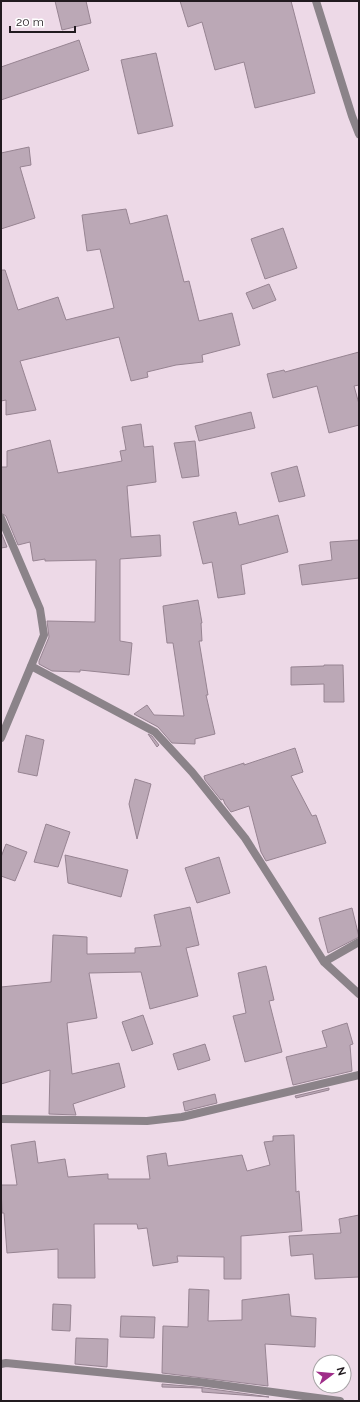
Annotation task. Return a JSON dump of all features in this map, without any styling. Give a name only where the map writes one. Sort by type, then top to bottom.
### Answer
[{"type":"street","points":[[316,1],[355,116],[359,134]]},
{"type":"street","points":[[1,518],[40,609],[44,635],[1,738]]},
{"type":"street","points":[[31,666],[155,732],[192,772],[245,838],[324,962],[359,994]]},
{"type":"street","points":[[324,962],[359,942]]},
{"type":"street","points":[[1,1119],[147,1121],[182,1117],[359,1075]]},
{"type":"street","points":[[1,1364],[6,1363],[199,1382],[340,1401]]},
{"type":"building","points":[[55,1],[86,1],[91,23],[62,30]]},
{"type":"building","points":[[180,1],[291,1],[315,93],[255,108],[244,62],[215,70],[202,22],[188,27]]},
{"type":"building","points":[[79,40],[89,70],[1,100],[1,67]]},
{"type":"building","points":[[156,53],[173,126],[138,134],[121,60]]},
{"type":"building","points":[[29,147],[31,165],[20,167],[35,218],[1,229],[1,153]]},
{"type":"building","points":[[126,209],[130,224],[167,215],[184,282],[189,281],[199,321],[232,313],[240,345],[202,355],[203,362],[176,365],[147,372],[148,377],[131,381],[119,337],[20,361],[36,410],[6,415],[6,400],[1,401],[1,270],[5,270],[18,310],[58,297],[66,320],[114,308],[100,249],[87,251],[82,215]]},
{"type":"building","points":[[283,228],[297,268],[265,279],[251,239]]},
{"type":"building","points":[[269,284],[276,300],[253,309],[246,293]]},
{"type":"building","points":[[359,352],[359,385],[354,386],[359,404],[359,425],[329,433],[317,386],[273,398],[267,374],[284,370],[285,372]]},
{"type":"building","points":[[251,412],[255,428],[199,441],[195,426]]},
{"type":"building","points":[[141,424],[144,447],[153,446],[156,482],[127,486],[131,537],[160,535],[161,556],[120,559],[120,641],[132,643],[129,675],[80,670],[80,672],[52,671],[39,664],[49,637],[47,621],[95,622],[96,560],[45,561],[45,559],[33,561],[30,542],[18,545],[6,516],[1,513],[1,467],[7,467],[7,451],[50,440],[58,473],[122,461],[120,451],[126,450],[122,427]]},
{"type":"building","points":[[195,441],[199,476],[182,478],[174,443]]},
{"type":"building","points":[[297,466],[305,496],[279,502],[271,473]]},
{"type":"building","points":[[236,512],[239,525],[278,515],[288,552],[241,565],[245,594],[218,598],[212,562],[203,564],[193,522]]},
{"type":"building","points":[[1,532],[7,547],[1,548]]},
{"type":"building","points":[[359,540],[359,578],[302,585],[299,565],[332,560],[330,542]]},
{"type":"building","points":[[198,600],[202,623],[202,641],[199,641],[208,695],[206,695],[215,734],[195,739],[195,744],[172,743],[158,727],[134,714],[147,705],[154,715],[184,716],[173,643],[167,643],[163,606]]},
{"type":"building","points":[[343,665],[344,702],[324,702],[324,684],[291,685],[291,667]]},
{"type":"building","points":[[148,734],[152,736],[159,745],[157,747]]},
{"type":"building","points":[[26,735],[44,740],[37,776],[18,772]]},
{"type":"building","points":[[295,748],[303,772],[291,776],[312,816],[316,815],[326,843],[266,861],[261,852],[249,806],[231,812],[223,799],[221,800],[205,780],[204,776],[244,763],[244,765]]},
{"type":"building","points":[[135,779],[151,784],[137,839],[129,804]]},
{"type":"building","points":[[46,824],[70,832],[58,867],[34,862]]},
{"type":"building","points":[[6,844],[27,852],[15,881],[1,876],[1,857]]},
{"type":"building","points":[[65,855],[128,870],[121,897],[68,883]]},
{"type":"building","points":[[219,857],[230,893],[197,903],[185,868]]},
{"type":"building","points":[[190,907],[199,945],[186,948],[198,996],[150,1009],[141,972],[89,973],[97,1018],[67,1023],[72,1074],[119,1063],[125,1087],[73,1104],[76,1115],[49,1114],[50,1070],[1,1084],[1,987],[51,982],[53,935],[87,937],[87,954],[135,953],[135,948],[161,946],[154,915]]},
{"type":"building","points":[[352,908],[359,937],[328,953],[319,918]]},
{"type":"building","points":[[266,966],[274,1000],[269,1001],[282,1052],[245,1062],[233,1016],[246,1013],[238,973]]},
{"type":"building","points":[[143,1015],[153,1044],[132,1051],[122,1022]]},
{"type":"building","points":[[347,1023],[353,1044],[350,1045],[352,1071],[293,1085],[286,1057],[327,1047],[322,1031]]},
{"type":"building","points":[[205,1044],[210,1060],[178,1070],[173,1054]]},
{"type":"building","points":[[329,1088],[329,1090],[296,1098],[295,1096]]},
{"type":"building","points":[[215,1094],[217,1103],[185,1111],[183,1102]]},
{"type":"building","points":[[294,1135],[296,1192],[299,1191],[302,1231],[241,1236],[241,1279],[224,1279],[224,1257],[177,1256],[178,1262],[153,1266],[147,1228],[138,1229],[137,1224],[94,1224],[95,1278],[58,1278],[58,1249],[7,1253],[4,1213],[2,1213],[1,1185],[17,1185],[11,1145],[35,1141],[38,1163],[65,1159],[68,1177],[108,1174],[108,1179],[150,1179],[147,1156],[166,1153],[168,1166],[242,1155],[247,1171],[270,1165],[264,1142],[273,1141],[273,1136]]},
{"type":"building","points":[[359,1215],[359,1277],[315,1279],[313,1254],[291,1256],[289,1236],[341,1233],[339,1219]]},
{"type":"building","points":[[189,1289],[209,1290],[208,1321],[242,1320],[242,1300],[289,1294],[291,1316],[316,1318],[315,1347],[265,1344],[268,1386],[162,1373],[163,1326],[188,1327]]},
{"type":"building","points":[[53,1304],[71,1305],[70,1331],[52,1330]]},
{"type":"building","points":[[121,1316],[155,1317],[154,1338],[120,1337]]},
{"type":"building","points":[[76,1338],[108,1339],[107,1367],[75,1364]]},
{"type":"building","points":[[162,1384],[198,1387],[269,1397],[202,1392],[202,1388],[162,1387]]}]
